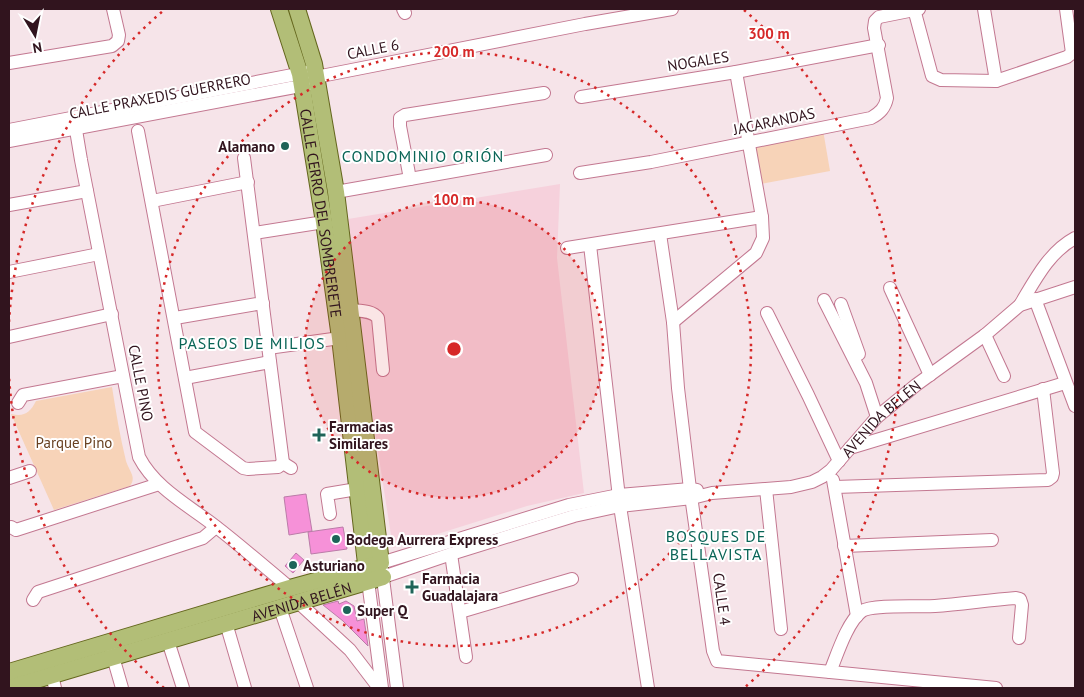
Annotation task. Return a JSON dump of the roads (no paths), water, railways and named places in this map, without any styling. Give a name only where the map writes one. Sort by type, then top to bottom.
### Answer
[{"type":"main road","name":"CALLE CERRO DEL SOMBRERETE","points":[[279,9],[310,78],[324,222],[340,338],[357,489],[373,571]]},
{"type":"main road","name":"CALLE CERRO DEL SOMBRERETE","points":[[297,9],[310,78],[336,192],[351,310],[373,571]]},
{"type":"main road","name":"AVENIDA BELÉN","points":[[9,688],[53,682],[111,650],[373,571]]},
{"type":"main road","name":"AVENIDA BELÉN","points":[[9,672],[168,640],[280,608],[294,595]]},
{"type":"street","points":[[9,63],[112,46],[118,41],[119,35],[113,9]]},
{"type":"street","points":[[287,9],[310,78]]},
{"type":"street","points":[[9,683],[111,650],[373,571],[332,193],[321,129],[314,106],[306,53],[291,9]]},
{"type":"street","points":[[594,9],[596,22]]},
{"type":"street","name":"CALLE 6","points":[[310,78],[658,10],[672,9]]},
{"type":"street","points":[[916,9],[932,76],[941,80],[996,80],[1067,57],[1072,53],[1066,9]]},
{"type":"street","name":"JACARANDAS","points":[[580,174],[749,144],[871,118],[879,113],[885,105],[886,98],[879,45],[874,28],[875,21],[879,17],[916,9]]},
{"type":"street","points":[[984,9],[996,80]]},
{"type":"street","name":"NOGALES","points":[[581,97],[736,72],[879,45]]},
{"type":"street","points":[[672,322],[756,253],[763,238],[762,216],[736,72]]},
{"type":"street","name":"CALLE PRAXEDIS GUERRERO","points":[[9,130],[75,123],[310,78]]},
{"type":"street","points":[[410,179],[400,118],[405,115],[544,93]]},
{"type":"street","name":"CALLE PRAXEDIS GUERRERO","points":[[9,142],[75,123]]},
{"type":"street","name":"CALLE PINO","points":[[75,123],[139,457],[146,470],[159,484],[216,527],[294,595],[350,650],[381,688]]},
{"type":"street","points":[[138,131],[175,318],[193,427],[199,436],[243,468],[248,469],[287,465],[268,348],[244,158]]},
{"type":"street","points":[[336,192],[546,155]]},
{"type":"street","points":[[152,201],[248,182]]},
{"type":"street","points":[[9,205],[87,191]]},
{"type":"street","points":[[568,248],[762,216]]},
{"type":"street","points":[[254,233],[324,222]]},
{"type":"street","name":"CALLE 4","points":[[660,234],[691,494],[713,651],[717,661],[996,688]]},
{"type":"street","points":[[1020,305],[1054,253],[1066,242],[1075,238]]},
{"type":"street","points":[[590,245],[619,500],[648,688]]},
{"type":"street","points":[[9,272],[99,254]]},
{"type":"street","points":[[890,288],[930,375]]},
{"type":"street","name":"AVENIDA BELÉN","points":[[373,571],[569,505],[766,489],[812,482],[822,477],[835,466],[877,417],[985,335],[1020,305],[1034,299],[1075,288]]},
{"type":"street","points":[[1034,299],[1075,406]]},
{"type":"street","points":[[824,300],[866,382]]},
{"type":"street","points":[[175,318],[263,303]]},
{"type":"street","points":[[841,304],[858,350],[877,417]]},
{"type":"street","points":[[351,310],[376,314],[383,370]]},
{"type":"street","points":[[767,313],[835,466],[835,487],[857,616]]},
{"type":"street","points":[[9,338],[112,314]]},
{"type":"street","points":[[985,335],[1004,376]]},
{"type":"street","points":[[268,348],[340,338]]},
{"type":"street","points":[[185,378],[270,362]]},
{"type":"street","points":[[18,402],[23,395],[123,376]]},
{"type":"street","points":[[849,448],[1043,389],[1069,387]]},
{"type":"street","points":[[835,487],[1048,480],[1052,477],[1053,473],[1043,389]]},
{"type":"street","points":[[9,478],[30,471]]},
{"type":"street","points":[[11,527],[16,530],[159,484]]},
{"type":"street","points":[[330,514],[327,494],[357,489]]},
{"type":"street","points":[[766,489],[781,629]]},
{"type":"street","name":"AVENIDA BELÉN","points":[[373,571],[452,554],[619,500]]},
{"type":"street","points":[[33,600],[38,592],[203,538],[216,527]]},
{"type":"street","points":[[844,546],[992,540]]},
{"type":"street","points":[[452,554],[466,657]]},
{"type":"street","name":"CALLE CERRO DEL SOMBRERETE","points":[[373,571],[381,688]]},
{"type":"street","name":"CALLE CERRO DEL SOMBRERETE","points":[[373,571],[397,688]]},
{"type":"street","points":[[460,612],[572,579]]},
{"type":"street","points":[[830,672],[844,639],[857,616],[864,610],[875,608],[935,606],[1016,598],[1020,599],[1022,604],[1019,638]]},
{"type":"street","points":[[280,608],[307,688]]},
{"type":"street","points":[[226,623],[245,688]]},
{"type":"street","points":[[168,640],[183,688]]},
{"type":"street","points":[[9,678],[111,650]]},
{"type":"street","points":[[111,650],[122,688]]},
{"type":"place","name":"Alamano","points":[[285,146]]},
{"type":"place","name":"Farmacias Similares","points":[[319,435]]},
{"type":"place","name":"Bodega Aurrera Express","points":[[336,539]]},
{"type":"place","name":"Asturiano","points":[[293,565]]},
{"type":"place","name":"Farmacia Guadalajara","points":[[412,587]]},
{"type":"place","name":"Super Q","points":[[347,610]]},
{"type":"district","name":"CONDOMINIO ORIÓN","points":[[423,156]]},
{"type":"district","name":"PASEOS DE MILIOS","points":[[252,343]]},
{"type":"district","name":"BOSQUES DE BELLAVISTA","points":[[716,545]]},
{"type":"park label","name":"Parque Pino","points":[[74,442]]}]
